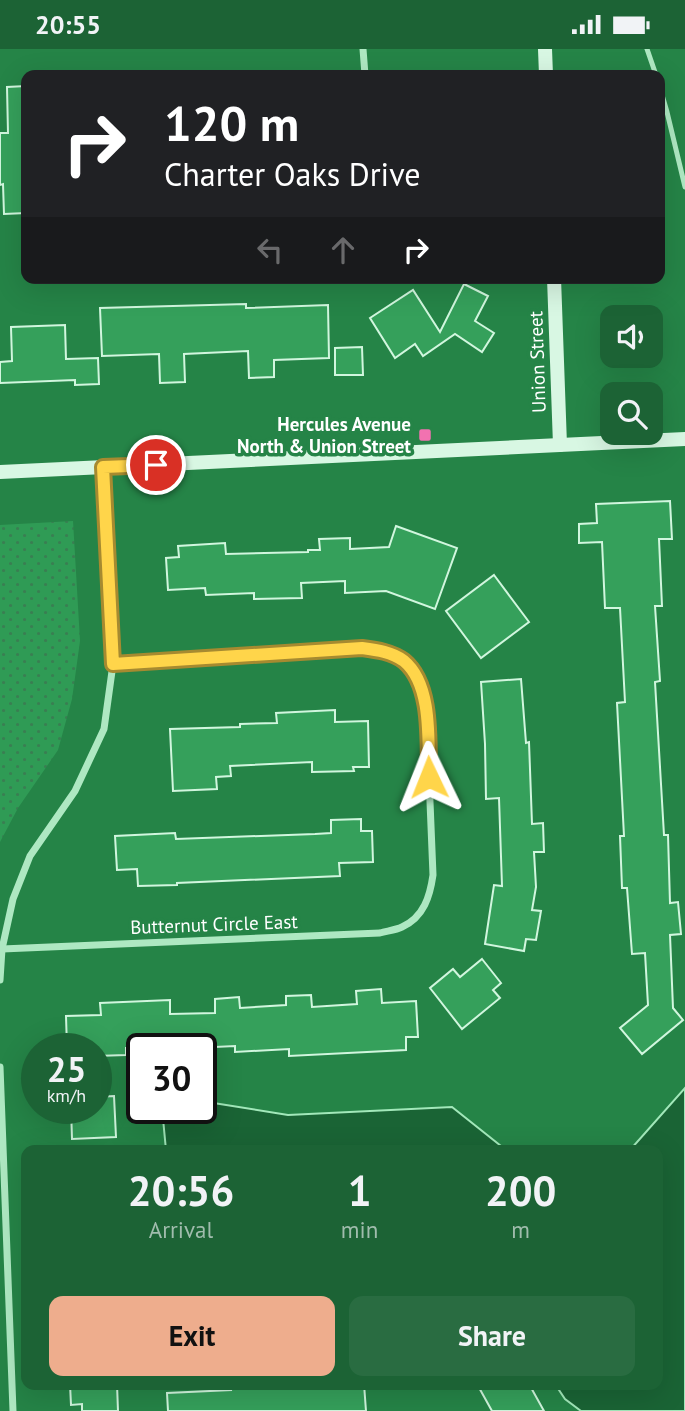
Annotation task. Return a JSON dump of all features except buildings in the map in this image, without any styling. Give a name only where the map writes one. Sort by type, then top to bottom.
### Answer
[{"type":"street","points":[[363,49],[365,70]]},
{"type":"street","points":[[545,49],[546,70]]},
{"type":"street","name":"Union Street","points":[[554,284],[560,445]]},
{"type":"street","points":[[0,472],[685,439]]},
{"type":"street","points":[[0,979],[2,949],[13,899],[30,856],[75,791],[104,729],[113,664],[103,467]]},
{"type":"street","name":"Butternut Circle East","points":[[2,949],[380,933],[403,927],[421,912],[430,895],[433,875],[426,704],[418,681],[404,661],[386,652],[362,648],[113,664]]},
{"type":"street","points":[[0,1067],[13,1411]]},
{"type":"lane","points":[[647,49],[654,70]]},
{"type":"lane","points":[[665,105],[685,187]]},
{"type":"shaded area","points":[[73,521],[80,641],[72,699],[58,750],[18,808],[0,842],[0,525]]},
{"type":"shaded area","points":[[685,1088],[685,1411],[581,1411],[565,1399],[559,1390],[663,1390],[663,1145],[634,1145]]},
{"type":"shaded area","points":[[217,1104],[288,1115],[452,1107],[500,1145],[166,1145],[164,1124],[217,1124]]},
{"type":"place","name":"Hercules Avenue North & Union Street","points":[[425,435]]},
{"type":"route","points":[[156,465],[103,467],[113,664],[362,648],[386,652],[404,661],[418,681],[426,704],[429,777]]}]
